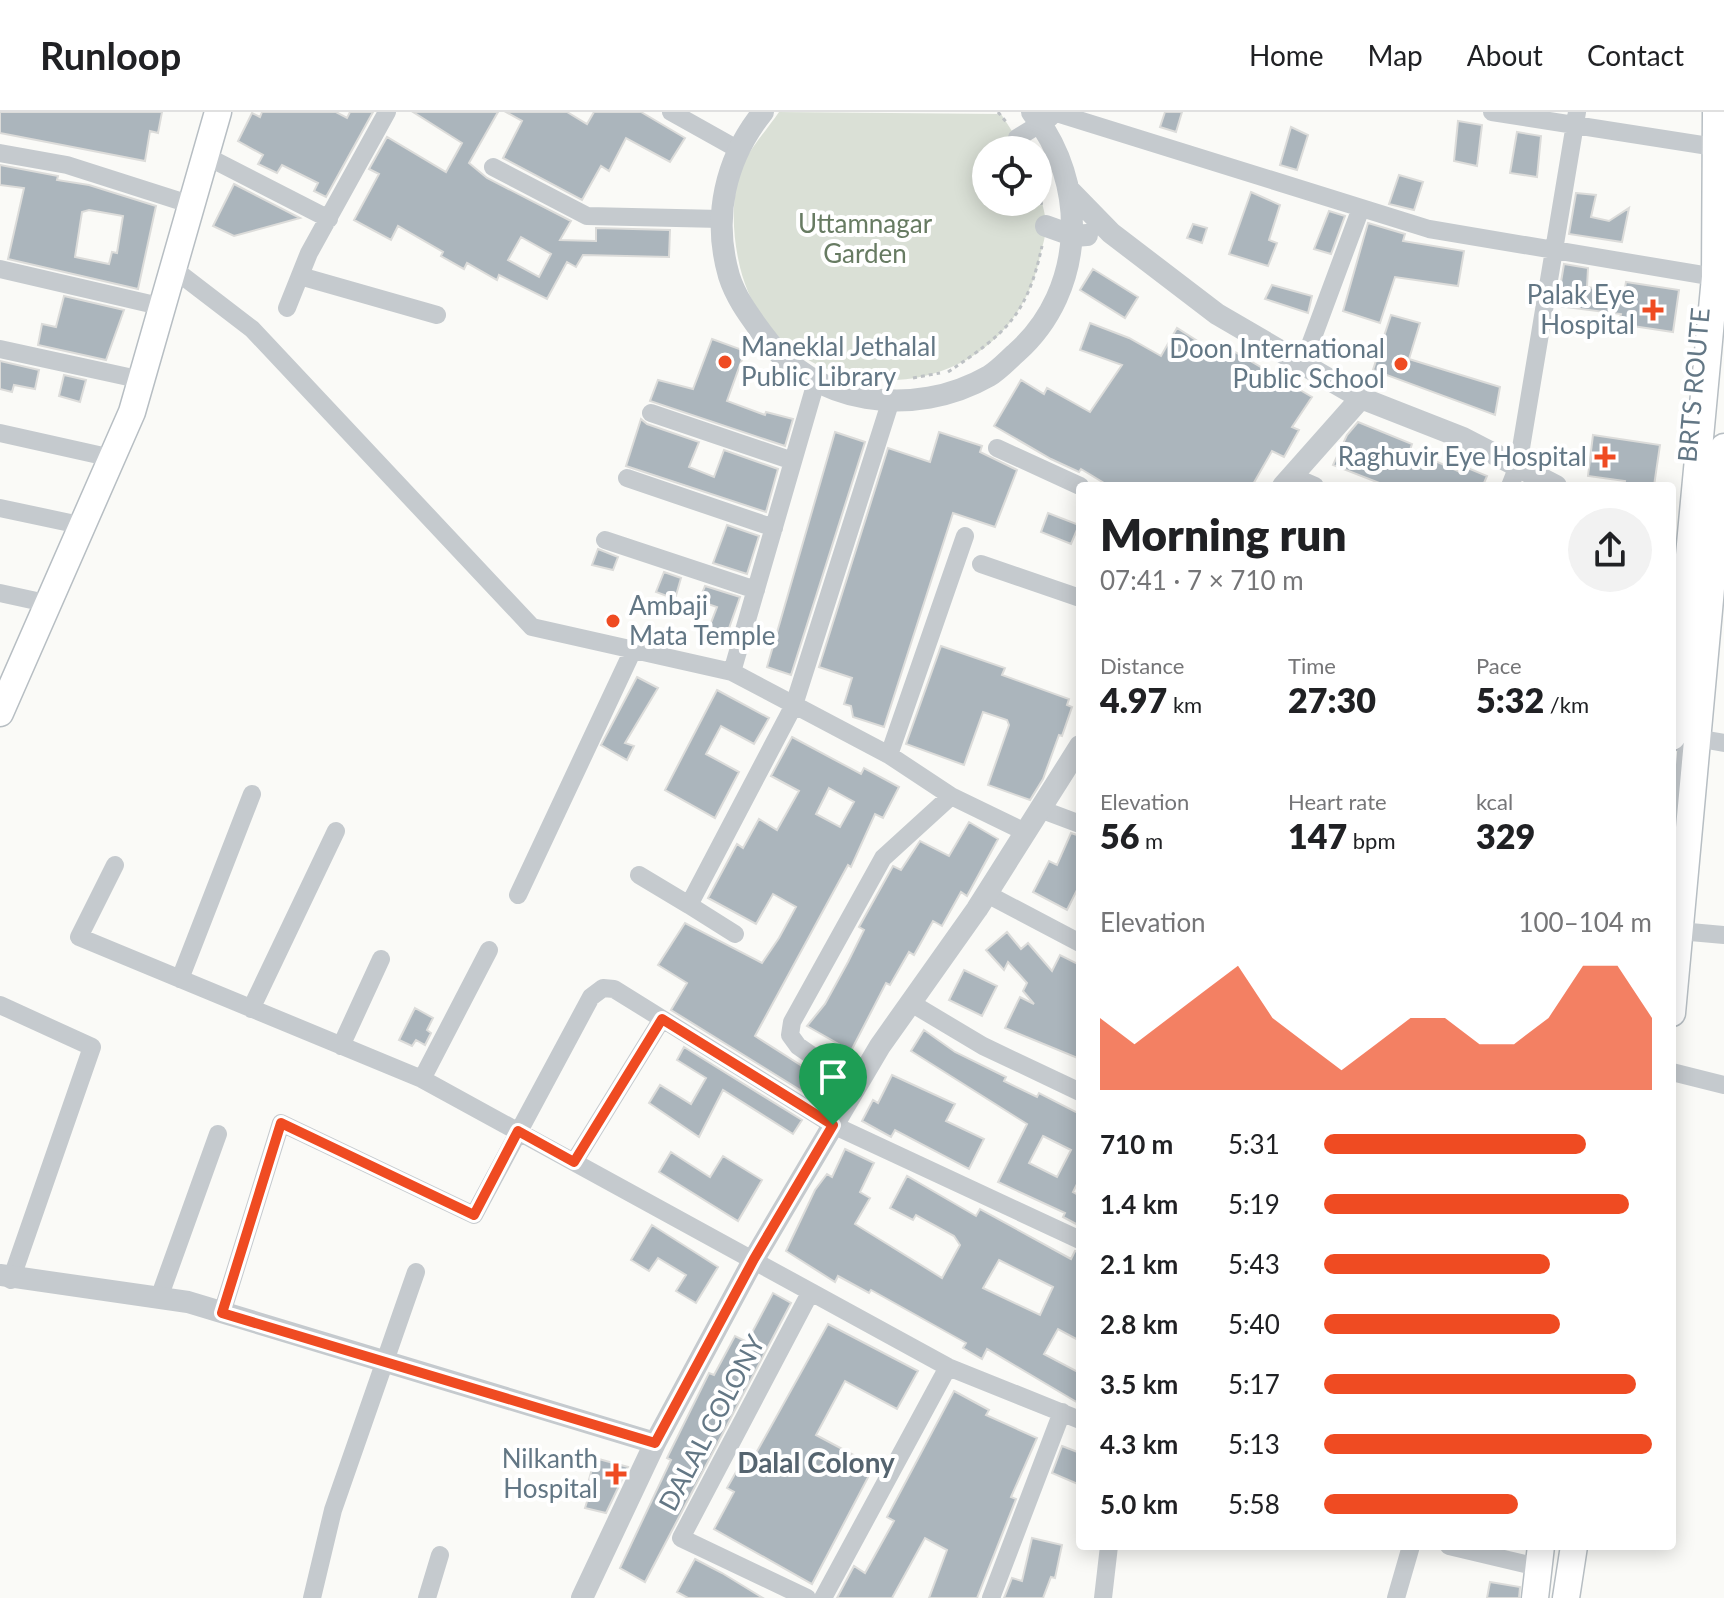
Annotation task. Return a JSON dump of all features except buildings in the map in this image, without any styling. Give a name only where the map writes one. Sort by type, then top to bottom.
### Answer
[{"type":"main road","points":[[0,692],[75,524],[133,378],[186,203],[205,112]]},
{"type":"main road","points":[[0,713],[132,412],[218,112]]},
{"type":"main road","points":[[1676,966],[1679,931],[1678,737],[1700,541],[1719,286],[1716,112]]},
{"type":"main road","points":[[1700,541],[1717,456]]},
{"type":"main road","points":[[1566,1598],[1573,1550]]},
{"type":"main road","points":[[1535,1598],[1543,1562]]},
{"type":"street","points":[[287,308],[329,219],[387,112]]},
{"type":"street","points":[[671,112],[739,150]]},
{"type":"street","points":[[763,112],[744,135],[725,183],[721,219],[723,254],[735,295],[777,355],[816,382],[838,392],[878,401],[897,390],[941,397],[991,375],[1035,336],[1063,284],[1074,236],[1071,192],[1048,131],[1046,115]]},
{"type":"street","points":[[1492,112],[1576,119],[1715,147]]},
{"type":"street","points":[[1020,136],[1046,115]]},
{"type":"street","points":[[1046,115],[1429,229],[1553,250],[1719,286]]},
{"type":"street","points":[[1514,476],[1576,119]]},
{"type":"street","points":[[0,153],[67,165],[186,203]]},
{"type":"street","points":[[206,156],[329,219]]},
{"type":"street","points":[[493,167],[587,216],[721,219]]},
{"type":"street","points":[[1071,192],[1111,233],[1217,314],[1361,398],[1463,438],[1514,476],[1539,482]]},
{"type":"street","points":[[1303,364],[1361,208]]},
{"type":"street","points":[[1046,226],[1074,236],[1111,233]]},
{"type":"street","points":[[0,269],[155,305]]},
{"type":"street","points":[[175,270],[252,329],[532,627],[732,672],[889,755],[951,796],[1025,832]]},
{"type":"street","points":[[300,276],[437,315]]},
{"type":"street","points":[[0,349],[133,378]]},
{"type":"street","points":[[732,672],[816,382]]},
{"type":"street","points":[[689,905],[794,705],[897,390]]},
{"type":"street","points":[[1287,481],[1361,398]]},
{"type":"street","points":[[651,413],[793,461]]},
{"type":"street","points":[[0,433],[103,456]]},
{"type":"street","points":[[997,448],[1076,484]]},
{"type":"street","points":[[627,478],[774,528]]},
{"type":"street","points":[[0,508],[75,524]]},
{"type":"street","points":[[889,755],[965,536]]},
{"type":"street","points":[[605,540],[756,590]]},
{"type":"street","points":[[981,564],[1076,597]]},
{"type":"street","points":[[0,593],[41,602]]},
{"type":"street","points":[[518,895],[633,650]]},
{"type":"street","points":[[1678,737],[1724,743]]},
{"type":"street","points":[[582,1598],[655,1443],[754,1259],[880,1046],[987,894],[1076,752]]},
{"type":"street","points":[[180,979],[252,794]]},
{"type":"street","points":[[857,1087],[798,1046],[790,1035],[792,1022],[883,858],[951,796]]},
{"type":"street","points":[[1040,809],[1076,822]]},
{"type":"street","points":[[251,1009],[336,831]]},
{"type":"street","points":[[115,865],[79,937],[422,1079],[948,1367],[1076,1418]]},
{"type":"street","points":[[639,875],[735,934]]},
{"type":"street","points":[[987,894],[1076,941]]},
{"type":"street","points":[[1679,931],[1724,935]]},
{"type":"street","points":[[422,1079],[489,950]]},
{"type":"street","points":[[341,1046],[381,959]]},
{"type":"street","points":[[222,1313],[281,1123],[474,1215],[591,997],[603,988],[614,989],[833,1125],[1076,1238]]},
{"type":"street","points":[[911,1003],[983,1046],[1076,1090]]},
{"type":"street","points":[[0,1005],[92,1047],[5,1278],[159,1298],[222,1313],[655,1443]]},
{"type":"street","points":[[574,1162],[662,1019]]},
{"type":"street","points":[[1676,1073],[1724,1085]]},
{"type":"street","points":[[159,1298],[218,1134]]},
{"type":"street","points":[[312,1598],[333,1510],[416,1272]]},
{"type":"street","name":"DALAL COLONY","points":[[807,1598],[681,1538],[810,1293]]},
{"type":"street","points":[[823,1598],[948,1367]]},
{"type":"street","points":[[991,1598],[1062,1412]]},
{"type":"street","points":[[1103,1598],[1109,1550]]},
{"type":"street","points":[[1396,1598],[1410,1550]]},
{"type":"street","points":[[1472,1550],[1543,1562]]},
{"type":"street","points":[[427,1598],[440,1555]]},
{"type":"lane","name":"BRTS ROUTE","points":[[1717,456],[1719,286]]},
{"type":"lane","points":[[1676,820],[1700,571]]},
{"type":"lane","points":[[1543,1562],[1546,1598]]},
{"type":"path","points":[[897,390],[948,372],[999,338],[1033,287],[1046,226],[1044,216]]},
{"type":"green space","name":"Uttamnagar Garden","points":[[779,112],[1001,114],[1015,136],[972,136],[972,216],[1045,216],[1046,230],[1040,256],[1019,310],[983,349],[938,372],[888,380],[838,373],[793,350],[758,312],[738,258],[735,198],[744,162]]},
{"type":"place","name":"Palak Eye Hospital","points":[[1653,310]]},
{"type":"place","name":"Maneklal Jethalal Public Library","points":[[725,362]]},
{"type":"place","name":"Doon International Public School","points":[[1401,364]]},
{"type":"place","name":"Raghuvir Eye Hospital","points":[[1605,457]]},
{"type":"place","name":"Ambaji Mata Temple","points":[[613,621]]},
{"type":"place","name":"Nilkanth Hospital","points":[[616,1474]]},
{"type":"district","name":"Dalal Colony","points":[[816,1463]]},
{"type":"route","points":[[662,1019],[833,1125],[754,1259],[655,1443],[222,1313],[281,1123],[474,1215],[518,1131],[574,1162],[662,1019]]}]
